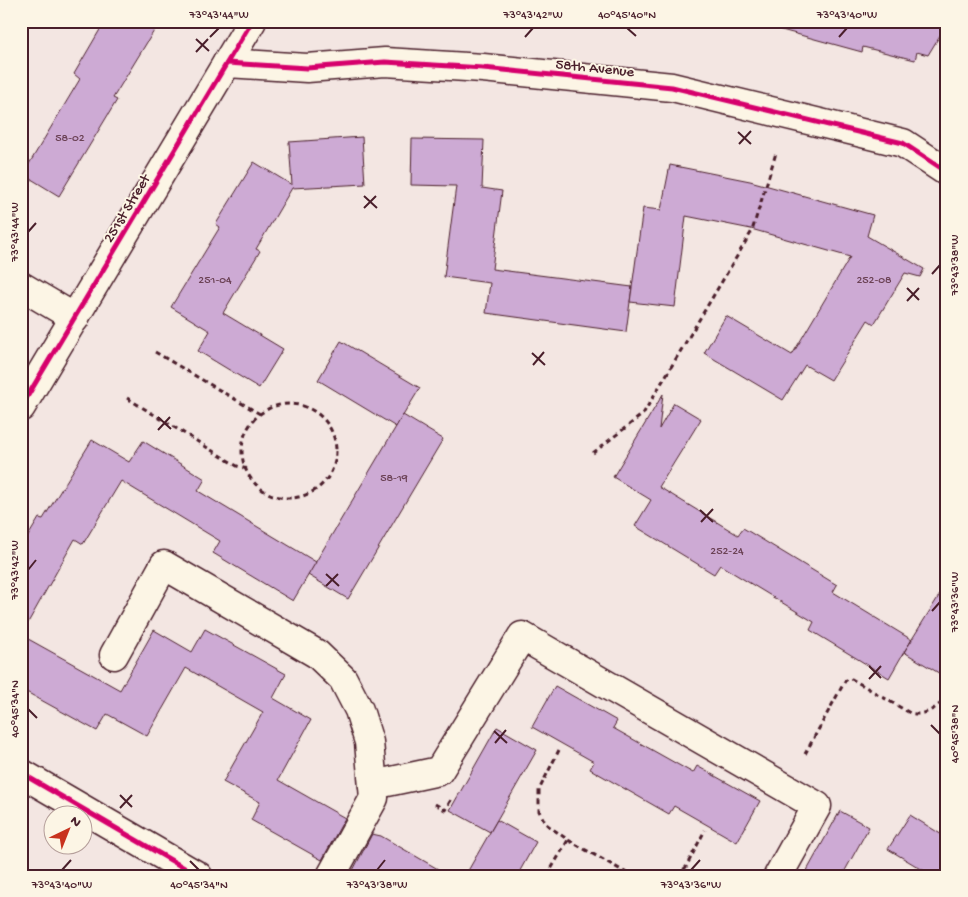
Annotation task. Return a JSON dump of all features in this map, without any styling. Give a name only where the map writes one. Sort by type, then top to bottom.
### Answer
[{"type":"street","name":"251st Street","points":[[21,407],[252,21]]},
{"type":"street","name":"58th Avenue","points":[[227,63],[307,68],[385,62],[483,68],[672,87],[903,143],[947,172]]},
{"type":"street","points":[[21,286],[75,318]]},
{"type":"street","points":[[114,654],[164,565],[317,654],[344,679],[360,710],[369,742],[374,798],[331,876]]},
{"type":"street","points":[[372,785],[438,770],[522,636],[817,806],[778,876]]},
{"type":"street","points":[[21,773],[198,876]]},
{"type":"path","points":[[593,454],[643,414],[752,231],[776,153]]},
{"type":"path","points":[[154,352],[260,414]]},
{"type":"path","points":[[127,398],[237,466],[247,469]]},
{"type":"path","points":[[282,405],[305,406],[319,414],[329,426],[335,441],[336,456],[332,471],[322,484],[310,493],[296,497],[283,497],[270,493],[259,486],[247,469],[242,449],[245,436],[251,424],[260,414],[282,405]]},
{"type":"path","points":[[805,754],[845,681],[850,678],[910,713],[918,715],[931,710],[947,697]]},
{"type":"path","points":[[559,750],[538,790],[539,811],[546,824],[568,840],[632,876]]},
{"type":"path","points":[[677,876],[686,867],[705,830]]},
{"type":"path","points":[[547,876],[568,840]]},
{"type":"path","points":[[620,876],[622,871]]},
{"type":"building","points":[[105,21],[160,21],[113,98],[117,100],[59,196],[23,174],[80,79],[74,74]]},
{"type":"building","points":[[779,21],[925,21],[945,27],[928,55],[917,52],[915,60],[863,47],[862,52],[778,29]]},
{"type":"building","points":[[362,137],[365,184],[292,188],[256,249],[260,251],[223,313],[283,349],[259,388],[198,351],[210,331],[171,307],[220,227],[216,224],[254,162],[292,185],[289,142]]},
{"type":"building","points":[[412,139],[484,140],[482,188],[502,191],[492,269],[632,287],[626,332],[486,313],[490,283],[444,277],[456,186],[411,185]]},
{"type":"building","points":[[670,165],[750,181],[873,215],[867,236],[924,269],[920,277],[905,273],[874,324],[868,320],[831,380],[805,365],[783,400],[704,353],[726,316],[792,355],[850,257],[751,229],[686,216],[675,307],[630,302],[643,208],[661,210]]},
{"type":"building","points":[[341,341],[420,388],[396,427],[318,380]]},
{"type":"building","points":[[663,394],[659,429],[674,403],[701,419],[659,487],[738,535],[743,528],[837,585],[833,592],[912,640],[947,583],[947,678],[904,652],[889,678],[810,630],[814,622],[720,565],[714,574],[635,526],[651,500],[613,477]]},
{"type":"building","points":[[403,415],[443,439],[348,599],[308,575]]},
{"type":"building","points":[[92,440],[129,462],[143,441],[205,479],[198,491],[316,562],[293,601],[213,553],[220,541],[121,481],[83,544],[75,539],[21,635],[21,548],[39,518],[43,519]]},
{"type":"building","points":[[205,629],[286,674],[273,698],[311,720],[278,780],[345,818],[322,860],[251,820],[260,802],[223,782],[263,712],[186,668],[147,736],[107,714],[97,731],[21,689],[21,635],[120,690],[154,630],[192,652]]},
{"type":"building","points":[[555,686],[617,721],[613,728],[693,773],[697,766],[760,801],[737,842],[674,806],[669,814],[590,769],[594,762],[532,727]]},
{"type":"building","points":[[497,727],[537,750],[490,832],[450,810]]},
{"type":"building","points":[[840,811],[869,827],[842,876],[804,876]]},
{"type":"building","points":[[910,815],[947,838],[947,876],[933,876],[888,849]]},
{"type":"building","points":[[497,820],[536,842],[517,876],[465,876]]},
{"type":"building","points":[[372,834],[381,836],[450,876],[350,876]]},
{"type":"cycle path","points":[[21,407],[252,21]]},
{"type":"cycle path","points":[[227,63],[307,68],[385,62],[483,68],[672,87],[903,143],[947,172]]},
{"type":"cycle path","points":[[21,773],[198,876]]}]
